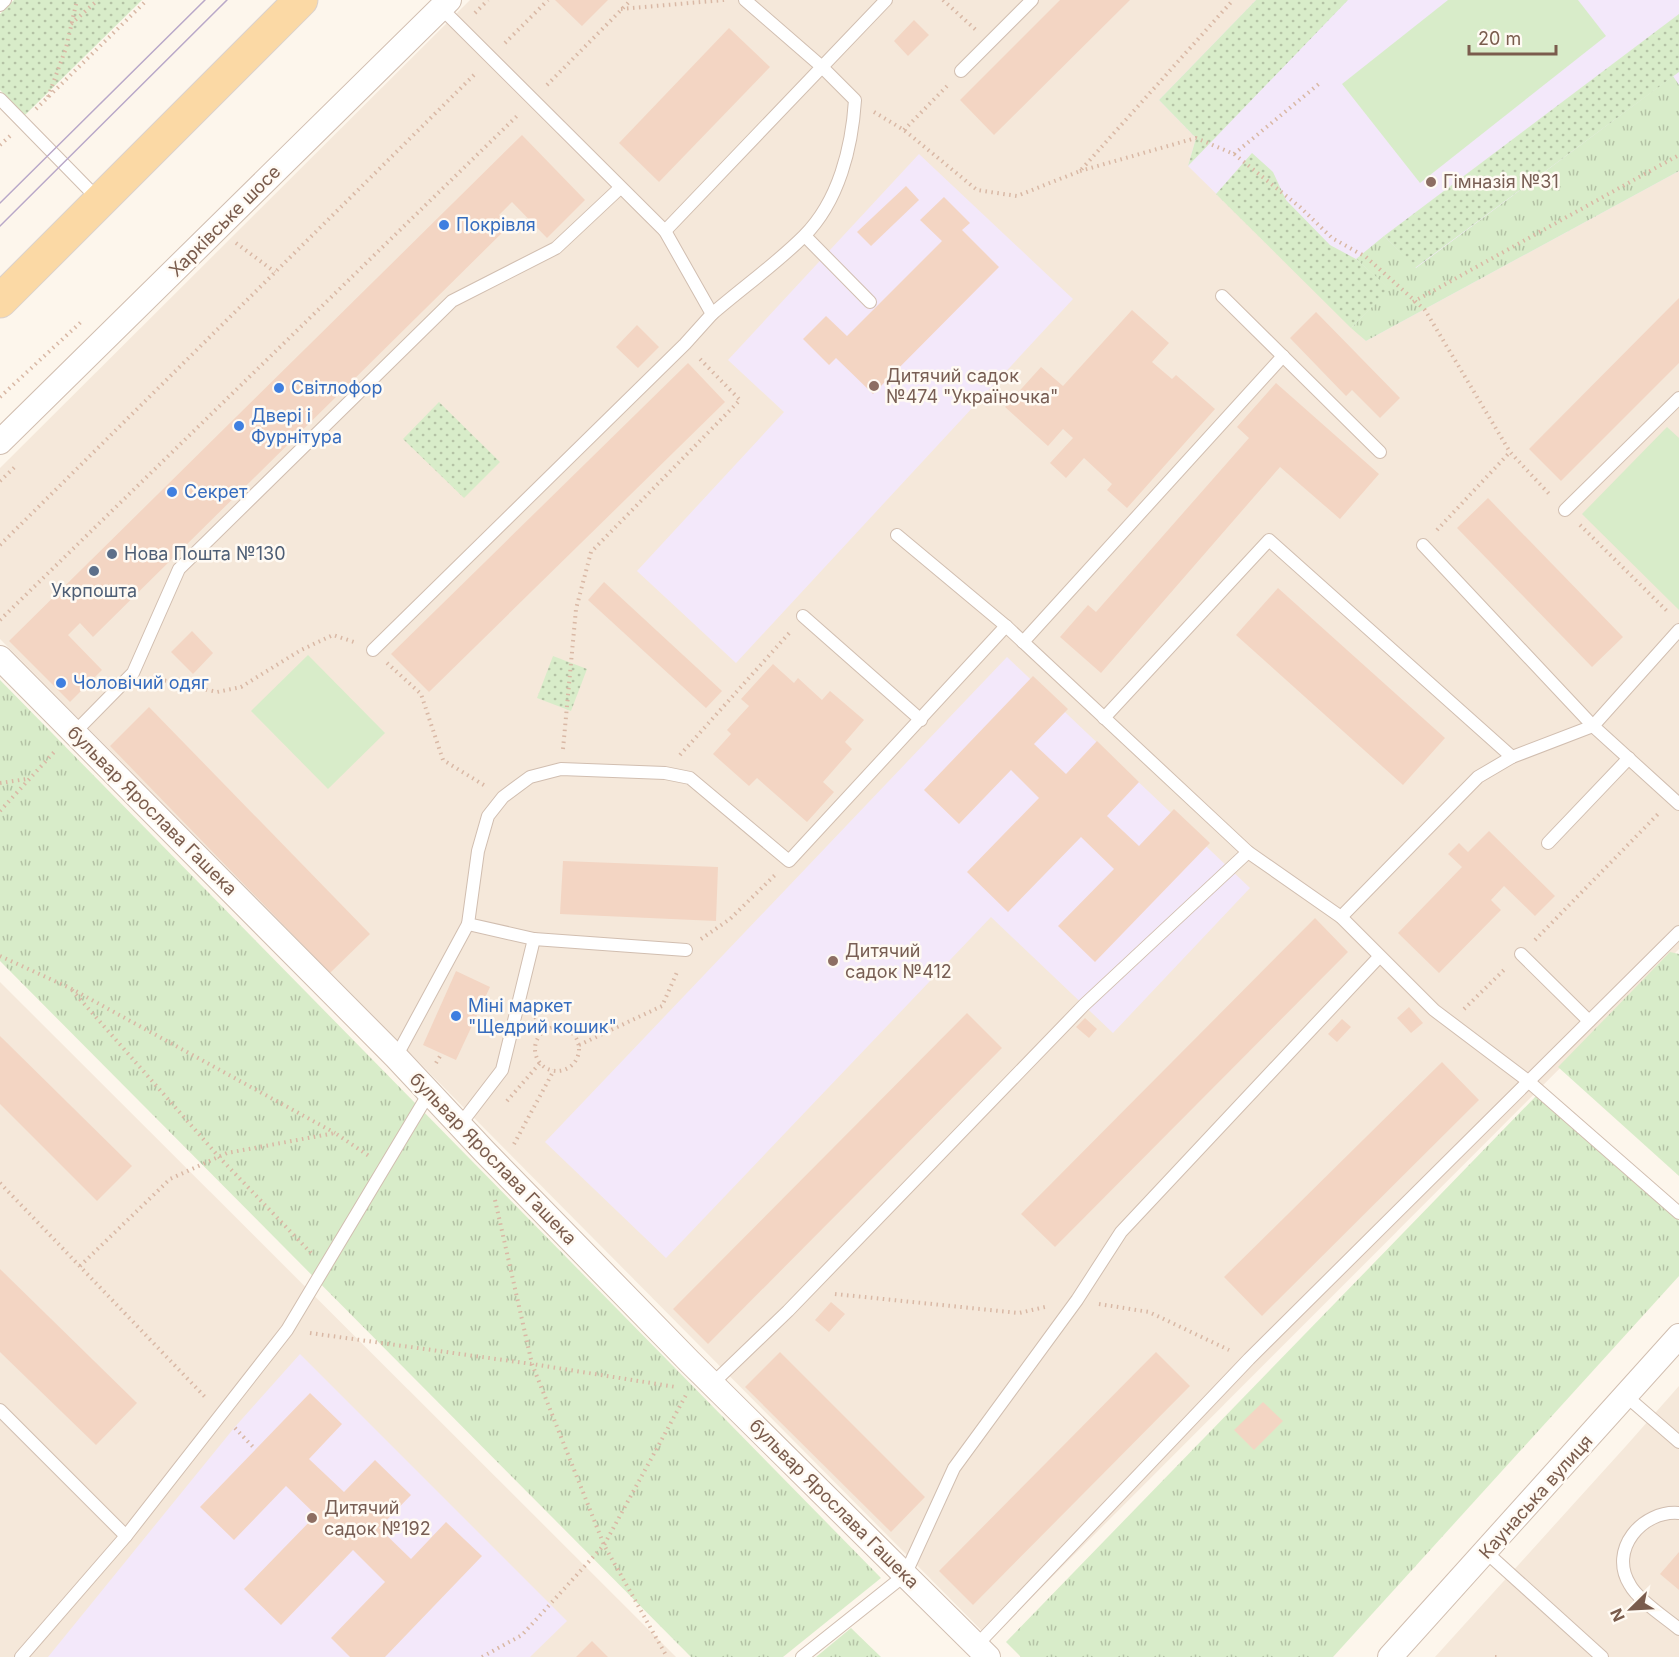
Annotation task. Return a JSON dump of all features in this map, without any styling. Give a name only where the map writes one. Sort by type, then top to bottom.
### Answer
[{"type":"main road","points":[[0,301],[301,0]]},
{"type":"street","name":"Харківське шосе","points":[[0,442],[445,4]]},
{"type":"street","name":"бульвар Ярослава Гашека","points":[[0,658],[396,1057],[700,1382],[905,1575],[978,1653]]},
{"type":"street","name":"Каунаська вулиця","points":[[1390,1657],[1679,1336]]},
{"type":"lane","points":[[0,5],[5,0]]},
{"type":"lane","points":[[373,650],[685,344],[712,314],[805,236],[819,217],[841,173],[853,135],[855,100],[821,66],[745,0]]},
{"type":"lane","points":[[665,231],[886,0]]},
{"type":"lane","points":[[961,71],[1032,0]]},
{"type":"lane","points":[[445,4],[491,58],[665,231],[712,314]]},
{"type":"lane","points":[[0,99],[100,202]]},
{"type":"lane","points":[[74,733],[133,673],[179,568],[452,302],[556,248],[620,188]]},
{"type":"lane","points":[[805,236],[870,302]]},
{"type":"lane","points":[[1222,296],[1380,452]]},
{"type":"lane","points":[[1023,642],[1283,356]]},
{"type":"lane","points":[[1565,510],[1679,398]]},
{"type":"lane","points":[[897,535],[1006,626],[1248,852],[1341,918],[1379,957],[1450,1022],[1528,1081],[1679,1213]]},
{"type":"lane","points":[[1104,718],[1269,540],[1512,757]]},
{"type":"lane","points":[[1423,545],[1593,726],[1676,801]]},
{"type":"lane","points":[[803,616],[921,720]]},
{"type":"lane","points":[[396,1057],[468,924],[478,851],[488,816],[502,797],[530,777],[561,769],[665,773],[690,778],[789,861],[1006,626]]},
{"type":"lane","points":[[1341,918],[1478,777],[1512,757],[1593,726],[1679,630]]},
{"type":"lane","points":[[1548,843],[1629,758]]},
{"type":"lane","points":[[700,1382],[788,1311],[1084,1005],[1248,852]]},
{"type":"lane","points":[[468,924],[534,939],[686,950]]},
{"type":"lane","points":[[978,1653],[1249,1359],[1528,1081],[1677,937]]},
{"type":"lane","points":[[459,1126],[502,1070],[534,939]]},
{"type":"lane","points":[[1521,954],[1589,1021]]},
{"type":"lane","points":[[802,1657],[905,1575],[954,1468],[1077,1300],[1121,1232],[1379,957]]},
{"type":"lane","points":[[21,1657],[126,1536],[287,1330],[429,1094]]},
{"type":"lane","points":[[1626,1396],[1679,1442]]},
{"type":"lane","points":[[0,1410],[126,1536]]},
{"type":"lane","points":[[1679,1513],[1662,1513],[1647,1519],[1627,1542],[1623,1557],[1624,1573],[1630,1587],[1679,1629]]},
{"type":"lane","points":[[1486,1553],[1602,1657]]},
{"type":"path","points":[[48,98],[66,48],[76,0]]},
{"type":"path","points":[[71,25],[98,0]]},
{"type":"path","points":[[0,145],[147,0]]},
{"type":"path","points":[[0,545],[548,0]]},
{"type":"path","points":[[0,620],[533,100],[631,0]]},
{"type":"path","points":[[621,9],[728,0]]},
{"type":"path","points":[[943,0],[990,43]]},
{"type":"path","points":[[1080,171],[1233,0]]},
{"type":"path","points":[[904,130],[961,71]]},
{"type":"path","points":[[1234,154],[1320,83]]},
{"type":"path","points":[[855,100],[904,130],[977,190],[1017,196],[1080,171],[1197,138],[1234,154],[1300,207],[1332,238],[1366,257],[1413,302],[1425,310],[1510,452]]},
{"type":"path","points":[[1413,302],[1679,155]]},
{"type":"path","points":[[561,769],[576,609],[591,552],[740,400],[685,344]]},
{"type":"path","points":[[665,773],[803,616]]},
{"type":"path","points":[[133,673],[217,692],[242,687],[302,650],[333,635],[373,650],[421,694],[443,760],[502,797]]},
{"type":"path","points":[[0,811],[46,759]]},
{"type":"path","points":[[0,783],[27,779]]},
{"type":"path","points":[[1450,1022],[1676,801]]},
{"type":"path","points":[[0,956],[70,988],[335,1133],[384,1166]]},
{"type":"path","points":[[70,988],[219,1157],[324,1267]]},
{"type":"path","points":[[565,1028],[576,1038],[579,1045],[578,1057],[568,1069],[554,1070],[542,1066],[538,1060],[535,1045],[546,1029],[565,1028]]},
{"type":"path","points":[[501,1168],[554,1070]]},
{"type":"path","points":[[80,1266],[170,1179],[219,1157],[268,1144],[335,1133]]},
{"type":"path","points":[[0,1183],[255,1449]]},
{"type":"path","points":[[494,1196],[532,1364],[604,1545],[667,1657]]},
{"type":"path","points":[[788,1311],[837,1293],[1019,1313],[1077,1300],[1149,1312],[1249,1359]]},
{"type":"path","points":[[287,1330],[532,1364],[700,1382],[604,1545],[522,1635],[482,1657]]},
{"type":"shaded area","points":[[470,0],[1679,0],[1679,949],[990,1639],[0,639],[0,468]]},
{"type":"shaded area","name":"Гімназія №31","points":[[1256,0],[1679,0],[1679,171],[1366,341],[1188,166],[1196,138],[1159,100]]},
{"type":"shaded area","name":"Дитячий садок №474 \"Україночка\"","points":[[919,154],[1073,299],[736,663],[637,571],[784,412],[728,360]]},
{"type":"shaded area","name":"Дитячий садок №412","points":[[1007,657],[1250,888],[1113,1033],[991,917],[666,1258],[545,1142]]},
{"type":"shaded area","points":[[0,982],[676,1657],[0,1657]]},
{"type":"shaded area","name":"Дитячий садок №192","points":[[300,1354],[567,1621],[530,1657],[48,1657],[234,1428]]},
{"type":"shaded area","points":[[1679,1386],[1679,1657],[1435,1657],[1626,1446]]},
{"type":"green space","points":[[14,0],[142,0],[25,115],[0,90],[0,14]]},
{"type":"green space","points":[[1256,0],[1348,0],[1188,166],[1196,138],[1159,100]]},
{"type":"green space","points":[[1448,0],[1578,0],[1606,36],[1420,183],[1342,84]]},
{"type":"green space","points":[[1679,14],[1679,72],[1415,268],[1384,236]]},
{"type":"green space","points":[[1673,76],[1679,85],[1679,171],[1366,341],[1351,328],[1389,289],[1356,259],[1384,236],[1416,268]]},
{"type":"green space","points":[[1252,153],[1273,172],[1286,200],[1330,245],[1356,259],[1390,289],[1351,328],[1216,194]]},
{"type":"green space","points":[[439,402],[500,462],[464,498],[403,439]]},
{"type":"green space","points":[[1667,427],[1679,438],[1679,610],[1582,514]]},
{"type":"green space","points":[[308,655],[385,733],[328,789],[251,711]]},
{"type":"green space","points":[[553,656],[587,669],[571,711],[537,698]]},
{"type":"green space","points":[[0,680],[881,1578],[783,1657],[691,1657],[0,961]]},
{"type":"green space","points":[[1670,952],[1679,954],[1679,1176],[1558,1067]]},
{"type":"green space","points":[[1538,1094],[1679,1221],[1679,1276],[1333,1657],[1021,1657],[1006,1642]]},
{"type":"green space","points":[[851,1628],[881,1657],[816,1657]]},
{"type":"building","points":[[555,0],[608,0],[582,26]]},
{"type":"building","points":[[1060,0],[1130,0],[994,135],[960,100]]},
{"type":"building","points":[[914,20],[929,35],[908,56],[894,41]]},
{"type":"building","points":[[729,28],[770,67],[659,182],[619,143]]},
{"type":"building","points":[[522,135],[585,200],[547,238],[512,202],[499,215],[509,226],[93,637],[80,623],[68,635],[102,670],[70,702],[9,641]]},
{"type":"building","points":[[906,186],[919,200],[871,246],[857,232]]},
{"type":"building","points":[[944,197],[970,223],[962,230],[999,267],[873,394],[836,358],[829,365],[803,339],[826,316],[847,336],[942,241],[920,220]]},
{"type":"building","points":[[1679,298],[1679,363],[1561,481],[1529,449]]},
{"type":"building","points":[[1132,310],[1169,343],[1152,362],[1172,379],[1176,375],[1215,409],[1127,508],[1107,490],[1112,484],[1084,458],[1066,478],[1050,463],[1073,438],[1063,429],[1048,446],[1005,407],[1041,367],[1063,386]]},
{"type":"building","points":[[1316,312],[1400,398],[1380,418],[1352,390],[1346,396],[1290,338]]},
{"type":"building","points":[[637,325],[659,347],[638,368],[616,347]]},
{"type":"building","points":[[688,363],[725,402],[429,692],[391,654]]},
{"type":"building","points":[[1276,383],[1379,474],[1340,519],[1280,467],[1101,673],[1060,637],[1088,605],[1096,612],[1249,438],[1237,427]]},
{"type":"building","points":[[1488,498],[1623,637],[1592,667],[1457,528]]},
{"type":"building","points":[[604,582],[722,691],[706,708],[588,600]]},
{"type":"building","points":[[1278,588],[1445,738],[1403,785],[1236,635]]},
{"type":"building","points":[[192,631],[213,653],[193,674],[171,652]]},
{"type":"building","points":[[773,664],[794,683],[798,678],[822,700],[830,691],[864,720],[845,742],[852,749],[823,782],[834,792],[807,822],[757,778],[749,786],[713,754],[731,734],[727,730],[749,706],[741,699]]},
{"type":"building","points":[[1033,676],[1068,709],[1034,744],[1066,774],[1097,741],[1139,782],[1107,816],[1139,846],[1174,809],[1210,843],[1095,962],[1058,926],[1114,869],[1081,837],[1008,912],[967,872],[1039,798],[1011,770],[959,824],[924,790]]},
{"type":"building","points":[[149,707],[370,934],[330,973],[110,746]]},
{"type":"building","points":[[1489,831],[1555,896],[1535,916],[1504,886],[1491,900],[1501,910],[1439,973],[1398,933],[1462,867],[1448,854],[1459,843],[1468,852]]},
{"type":"building","points":[[563,861],[718,867],[716,921],[560,914]]},
{"type":"building","points":[[1315,918],[1348,952],[1055,1247],[1021,1214]]},
{"type":"building","name":"Міні маркет \"Щедрий кошик\"","points":[[456,971],[490,987],[456,1060],[423,1045]]},
{"type":"building","points":[[1409,1007],[1423,1023],[1411,1033],[1397,1018]]},
{"type":"building","points":[[967,1013],[1002,1048],[708,1344],[673,1309]]},
{"type":"building","points":[[1085,1018],[1097,1029],[1089,1038],[1076,1027]]},
{"type":"building","points":[[1342,1019],[1351,1027],[1337,1042],[1328,1034]]},
{"type":"building","points":[[0,1036],[132,1166],[97,1201],[0,1104]]},
{"type":"building","points":[[1442,1062],[1479,1100],[1262,1316],[1224,1277]]},
{"type":"building","points":[[0,1269],[137,1403],[96,1445],[0,1352]]},
{"type":"building","points":[[831,1302],[845,1314],[829,1332],[815,1320]]},
{"type":"building","points":[[780,1352],[925,1497],[891,1532],[745,1387]]},
{"type":"building","points":[[1156,1352],[1190,1386],[973,1605],[939,1571]]},
{"type":"building","points":[[310,1393],[342,1424],[309,1459],[344,1492],[375,1460],[411,1495],[379,1528],[411,1559],[446,1522],[482,1556],[385,1657],[350,1657],[331,1638],[385,1582],[353,1550],[281,1625],[244,1589],[316,1515],[286,1486],[234,1540],[200,1507]]},
{"type":"building","points":[[1263,1402],[1283,1421],[1254,1450],[1234,1430]]},
{"type":"building","points":[[1679,1552],[1679,1590],[1660,1574]]},
{"type":"building","points":[[592,1641],[608,1657],[576,1657]]},
{"type":"tram line","points":[[0,203],[205,0]]},
{"type":"tram line","points":[[0,226],[227,0]]},
{"type":"place","name":"Гімназія №31","points":[[1431,182]]},
{"type":"place","name":"Покрівля","points":[[444,225]]},
{"type":"place","name":"Дитячий садок №474 \"Україночка\"","points":[[874,386]]},
{"type":"place","name":"Світлофор","points":[[279,388]]},
{"type":"place","name":"Двері і Фурнітура","points":[[239,426]]},
{"type":"place","name":"Секрет","points":[[172,492]]},
{"type":"place","name":"Нова Пошта №130","points":[[112,554]]},
{"type":"place","name":"Укрпошта","points":[[94,571]]},
{"type":"place","name":"Чоловічий одяг","points":[[61,683]]},
{"type":"place","name":"Дитячий садок №412","points":[[833,961]]},
{"type":"place","name":"Міні маркет \"Щедрий кошик\"","points":[[456,1016]]},
{"type":"place","name":"Дитячий садок №192","points":[[312,1518]]}]
